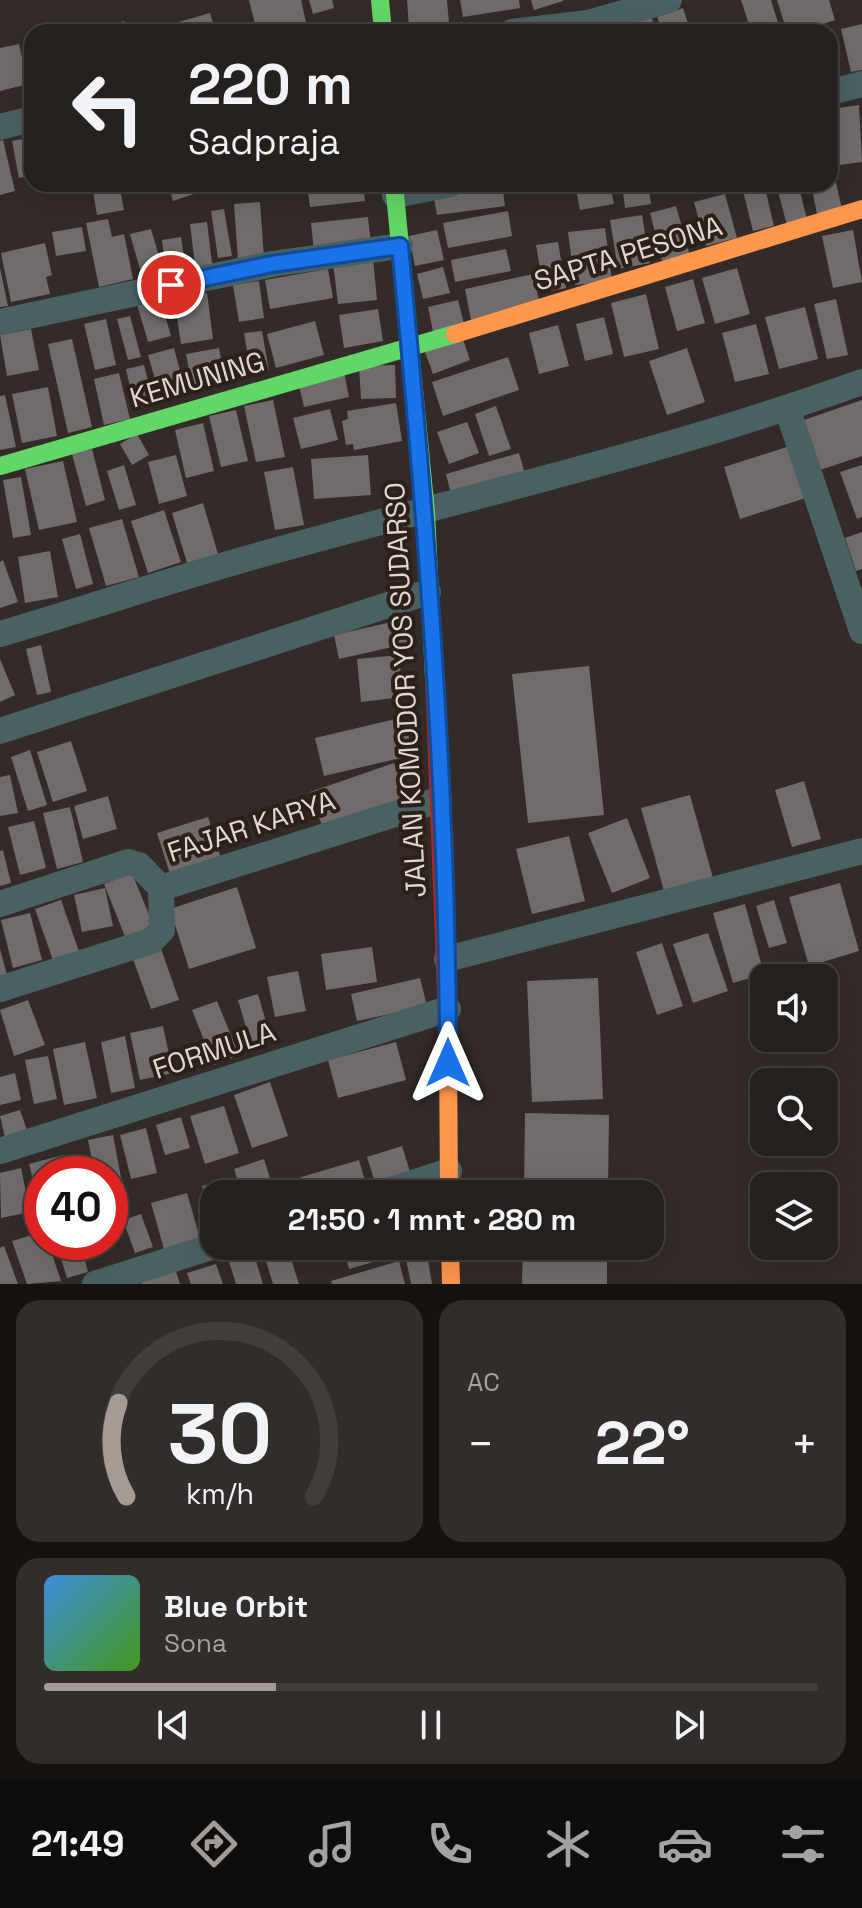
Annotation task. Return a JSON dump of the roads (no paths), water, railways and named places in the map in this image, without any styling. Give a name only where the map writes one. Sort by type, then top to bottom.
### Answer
[{"type":"street","points":[[380,0],[382,24]]},
{"type":"street","points":[[580,24],[669,0]]},
{"type":"street","points":[[838,90],[862,84]]},
{"type":"street","points":[[0,127],[24,121]]},
{"type":"street","name":"JALAN KOMODOR YOS SUDARSO","points":[[395,192],[426,512],[447,959],[449,1180]]},
{"type":"street","name":"SAPTA PESONA","points":[[409,347],[862,209]]},
{"type":"street","points":[[0,322],[272,264],[400,246]]},
{"type":"street","name":"KEMUNING","points":[[0,466],[409,347]]},
{"type":"street","points":[[0,634],[254,557],[426,512],[787,408],[862,382]]},
{"type":"street","points":[[787,408],[862,631]]},
{"type":"street","points":[[0,731],[428,592]]},
{"type":"street","name":"FAJAR KARYA","points":[[0,904],[128,862],[139,865],[161,888],[439,800]]},
{"type":"street","points":[[447,959],[862,851]]},
{"type":"street","points":[[0,989],[151,941],[162,930],[161,888]]},
{"type":"street","name":"FORMULA","points":[[0,1151],[448,1009]]},
{"type":"street","points":[[95,1284],[200,1250]]},
{"type":"street","points":[[450,1260],[451,1284]]}]
